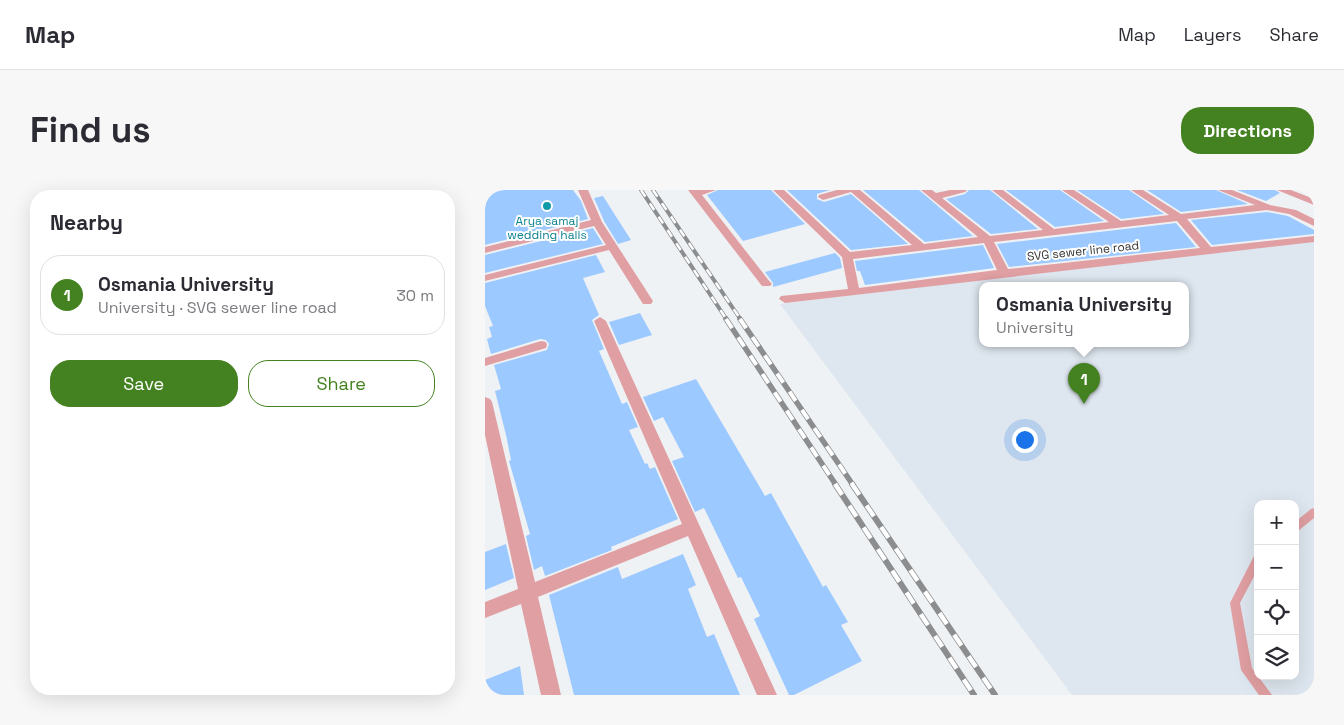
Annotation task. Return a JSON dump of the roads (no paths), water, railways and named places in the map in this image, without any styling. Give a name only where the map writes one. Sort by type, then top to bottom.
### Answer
[{"type":"street","points":[[583,190],[597,222],[647,301]]},
{"type":"street","points":[[694,192],[711,190]]},
{"type":"street","points":[[778,190],[847,256],[854,292]]},
{"type":"street","points":[[823,197],[848,190]]},
{"type":"street","points":[[853,190],[921,248]]},
{"type":"street","points":[[930,193],[962,190]]},
{"type":"street","points":[[997,190],[1052,232]]},
{"type":"street","points":[[1067,190],[1119,224]]},
{"type":"street","points":[[1136,190],[1179,218],[1209,252]]},
{"type":"street","points":[[1223,190],[1267,207],[1292,212],[1314,223]]},
{"type":"street","points":[[1282,190],[1314,202]]},
{"type":"street","points":[[694,192],[766,284]]},
{"type":"street","points":[[930,193],[988,240],[1004,273]]},
{"type":"street","points":[[847,256],[1267,207]]},
{"type":"street","points":[[485,250],[597,222]]},
{"type":"street","name":"SVG sewer line road","points":[[785,299],[1314,239]]},
{"type":"street","points":[[485,278],[613,246]]},
{"type":"street","points":[[600,321],[767,695]]},
{"type":"street","points":[[485,362],[541,345]]},
{"type":"street","points":[[485,402],[551,695]]},
{"type":"street","points":[[485,610],[691,528]]},
{"type":"lane","points":[[1299,525],[1314,512]]},
{"type":"lane","points":[[1254,567],[1235,603],[1247,670],[1266,695]]},
{"type":"railway","points":[[641,190],[727,320]]},
{"type":"railway","points":[[653,190],[741,320]]},
{"type":"railway","points":[[726,319],[836,485]]},
{"type":"railway","points":[[740,319],[853,485]]},
{"type":"railway","points":[[835,484],[974,695]]},
{"type":"railway","points":[[852,484],[995,695]]},
{"type":"place","name":"Arya samaj wedding halls","points":[[547,206]]},
{"type":"place","name":"Osmania University","points":[[1084,404]]}]
